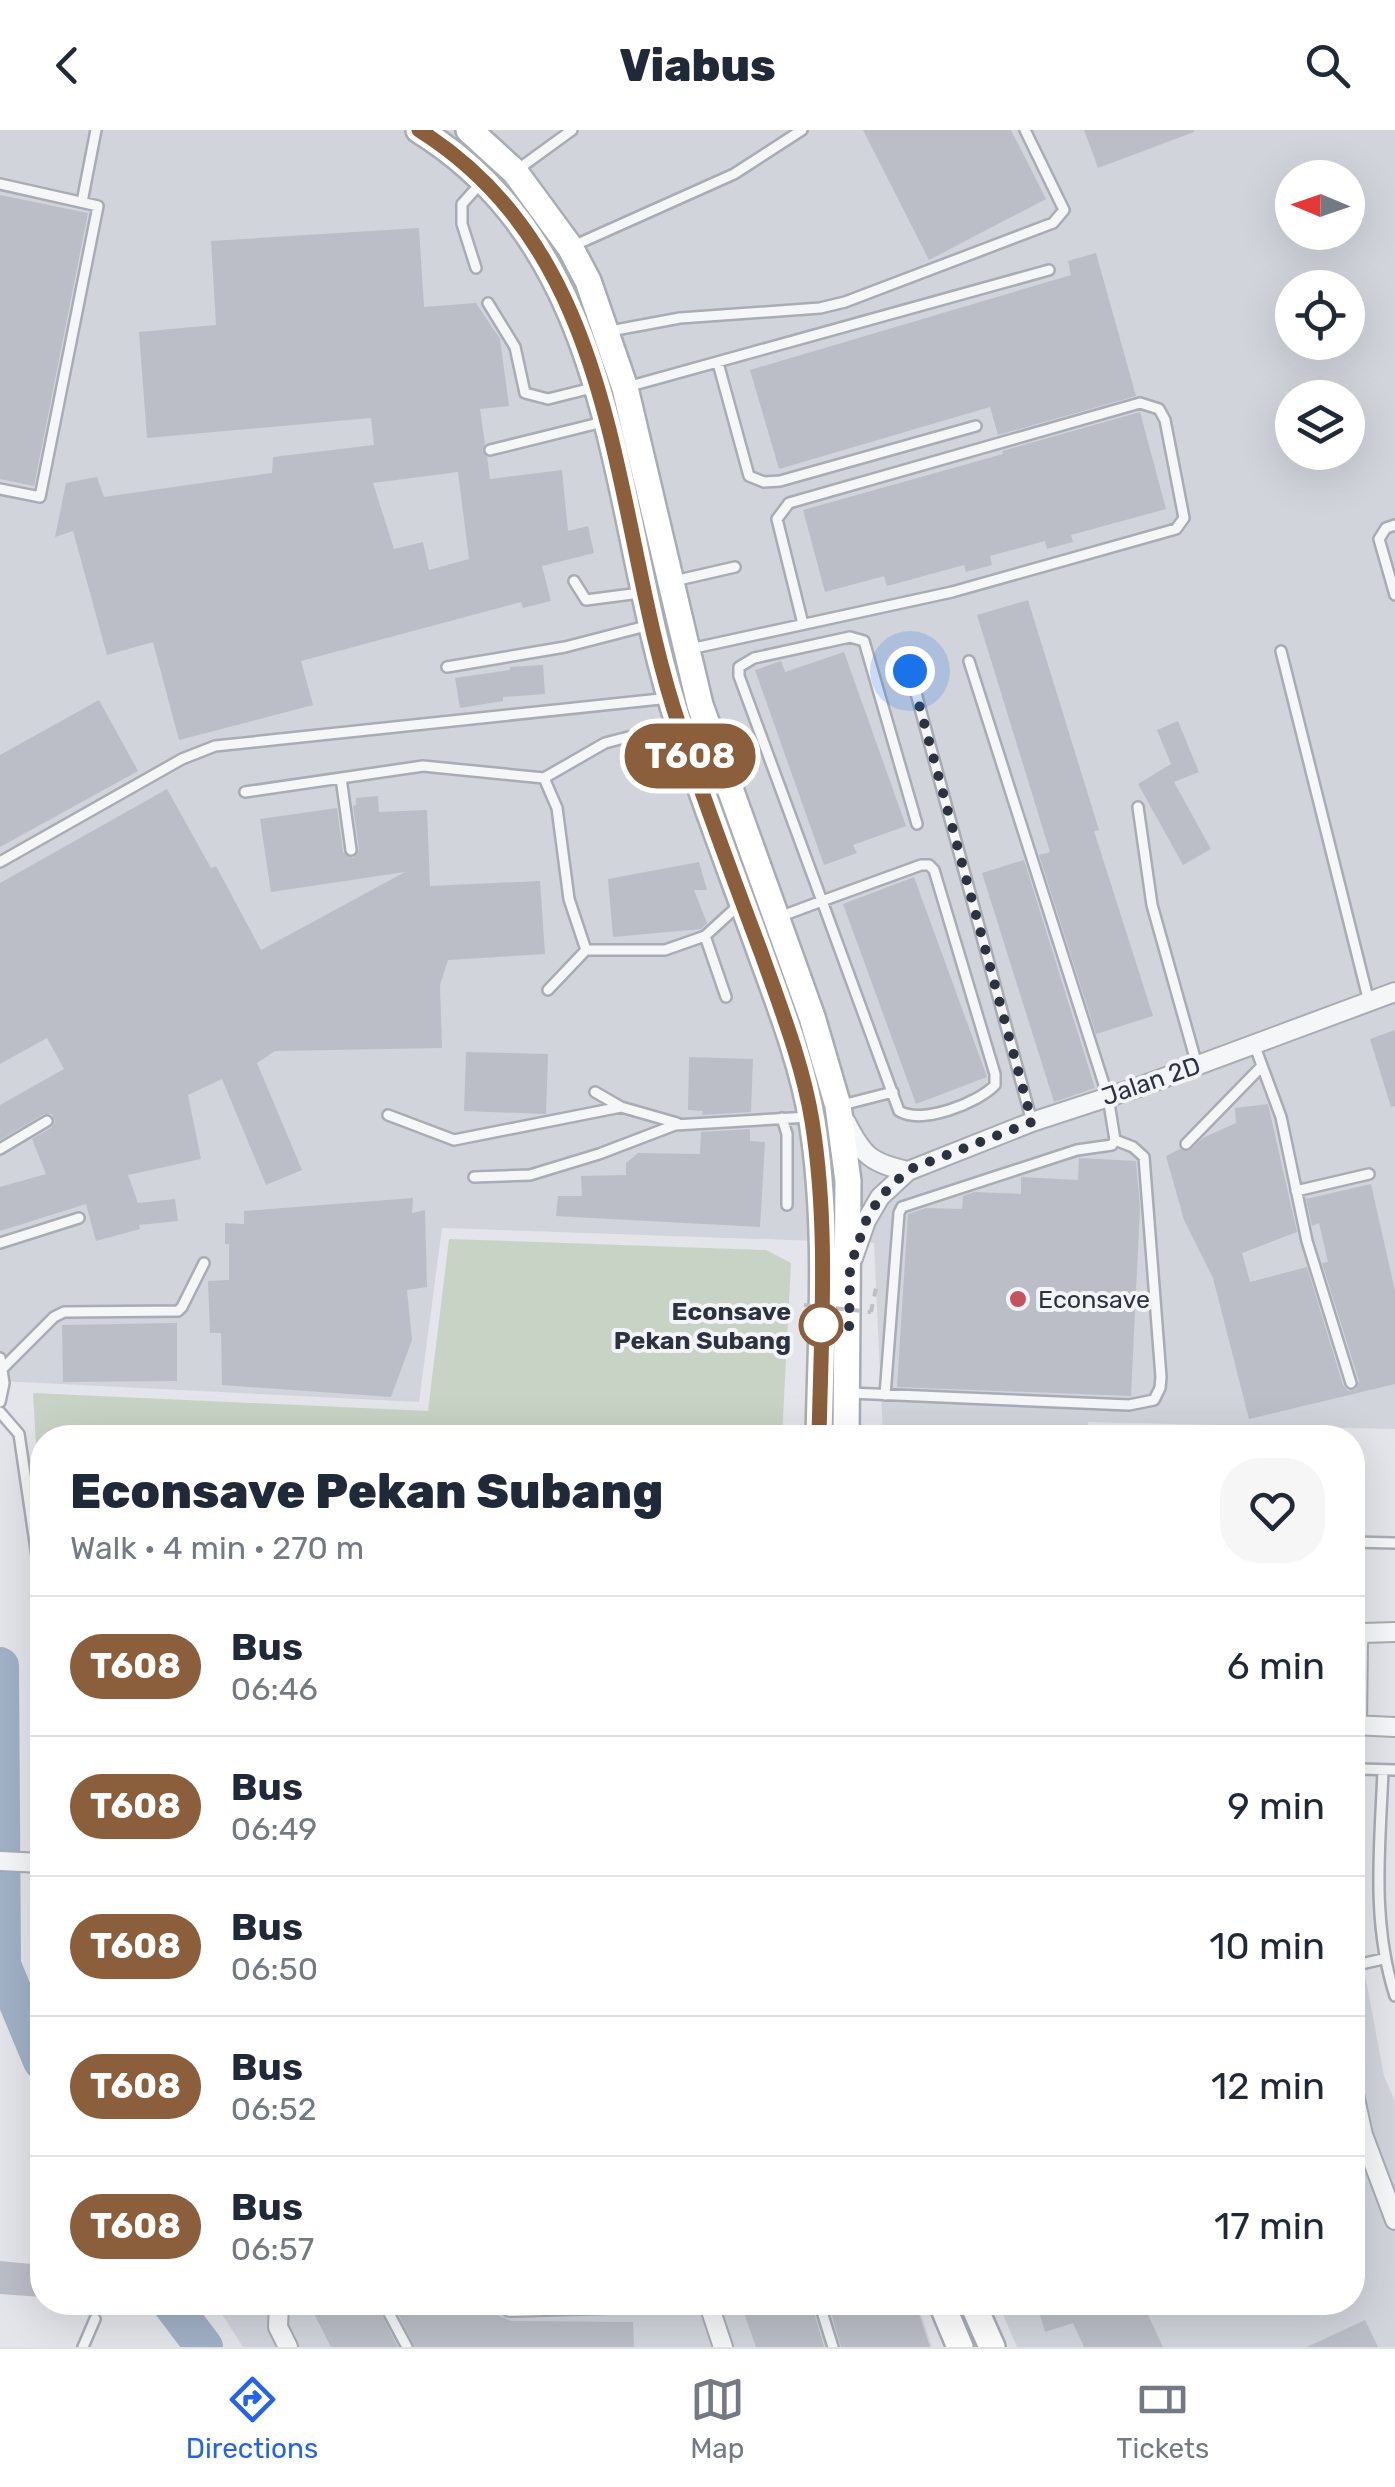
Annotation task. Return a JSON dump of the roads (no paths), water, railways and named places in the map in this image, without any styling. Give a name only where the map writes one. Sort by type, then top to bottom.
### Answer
[{"type":"main road","points":[[418,130],[484,181],[546,258],[598,386],[678,724],[787,1026],[811,1116],[821,1188],[819,1425]]},
{"type":"main road","points":[[468,130],[515,172],[570,247],[588,281],[625,388],[700,706],[812,1016],[838,1106],[848,1181],[847,1425]]},
{"type":"main road","points":[[946,2315],[960,2347]]},
{"type":"main road","points":[[978,2315],[992,2347]]},
{"type":"street","name":"Jalan 2D","points":[[850,1267],[866,1221],[880,1197],[908,1170],[1395,992]]},
{"type":"street","points":[[838,1106],[859,1148],[878,1164],[908,1170]]},
{"type":"street","points":[[1365,1633],[1395,1632]]},
{"type":"street","points":[[1365,1726],[1395,1727]]},
{"type":"street","points":[[0,1861],[30,1862]]},
{"type":"street","points":[[1365,2140],[1395,2220]]},
{"type":"street","points":[[278,2315],[278,2327],[288,2347]]},
{"type":"street","points":[[712,2315],[723,2347]]},
{"type":"lane","points":[[515,172],[572,130]]},
{"type":"lane","points":[[570,247],[734,174],[802,130]]},
{"type":"lane","points":[[607,332],[680,318],[820,308],[846,302],[1054,223],[1064,210],[1026,130]]},
{"type":"lane","points":[[82,202],[94,131]]},
{"type":"lane","points":[[476,268],[462,224],[462,204],[484,181]]},
{"type":"lane","points":[[0,184],[98,206],[40,497],[0,489]]},
{"type":"lane","points":[[625,388],[1050,270]]},
{"type":"lane","points":[[488,303],[515,348],[525,393],[548,399],[598,386]]},
{"type":"lane","points":[[718,363],[750,476],[756,480],[780,481],[976,426]]},
{"type":"lane","points":[[687,650],[952,592],[1176,529],[1184,518],[1166,420],[1160,409],[1140,404],[789,503],[777,520],[802,624]]},
{"type":"lane","points":[[490,450],[607,421]]},
{"type":"lane","points":[[1395,525],[1386,528],[1379,539],[1395,595]]},
{"type":"lane","points":[[671,581],[735,567]]},
{"type":"lane","points":[[574,582],[586,600],[646,592]]},
{"type":"lane","points":[[447,667],[564,647],[653,624]]},
{"type":"lane","points":[[777,918],[822,901],[921,865],[934,870],[995,1074],[995,1084],[984,1097],[920,1117],[908,1117],[900,1111],[822,901],[739,676],[740,667],[754,658],[850,637],[864,641],[917,824]]},
{"type":"lane","points":[[1281,651],[1369,1002]]},
{"type":"lane","points":[[885,1394],[898,1213],[902,1207],[1076,1150],[1112,1145],[1115,1140],[1108,1096],[969,661]]},
{"type":"lane","points":[[910,671],[1032,1122]]},
{"type":"lane","points":[[0,862],[182,759],[215,746],[672,698]]},
{"type":"lane","points":[[245,792],[422,766],[544,778],[605,743],[678,724]]},
{"type":"lane","points":[[341,778],[351,850]]},
{"type":"lane","points":[[544,778],[557,808],[568,899],[586,950]]},
{"type":"lane","points":[[1138,807],[1152,905],[1198,1065]]},
{"type":"lane","points":[[548,990],[586,950],[665,950],[706,936],[742,902]]},
{"type":"lane","points":[[706,936],[726,997]]},
{"type":"lane","points":[[1254,1044],[1280,1116],[1306,1241],[1351,1383]]},
{"type":"lane","points":[[1186,1144],[1262,1066]]},
{"type":"lane","points":[[594,1092],[621,1107],[684,1125]]},
{"type":"lane","points":[[838,1106],[893,1092]]},
{"type":"lane","points":[[388,1115],[454,1140],[621,1107]]},
{"type":"lane","points":[[474,1177],[530,1175],[684,1125],[811,1116]]},
{"type":"lane","points":[[782,1118],[787,1134],[787,1204]]},
{"type":"lane","points":[[0,1149],[48,1121]]},
{"type":"lane","points":[[848,1393],[1130,1404],[1154,1400],[1161,1377],[1144,1157],[1133,1147],[1115,1140]]},
{"type":"lane","points":[[1296,1190],[1369,1174]]},
{"type":"lane","points":[[0,1243],[79,1218]]},
{"type":"lane","points":[[0,1402],[1,1363],[54,1316],[64,1312],[178,1311],[204,1263]]},
{"type":"lane","points":[[0,1412],[19,1434],[30,1509]]},
{"type":"lane","points":[[1365,1543],[1395,1544]]},
{"type":"lane","points":[[1365,1768],[1395,1770]]},
{"type":"lane","points":[[1383,1770],[1378,1919],[1383,1959],[1395,1996]]},
{"type":"lane","points":[[1365,1963],[1383,1959]]},
{"type":"lane","points":[[391,2315],[407,2347]]},
{"type":"lane","points":[[823,2315],[833,2347]]},
{"type":"lane","points":[[82,2347],[95,2319]]},
{"type":"waterway","points":[[0,1666],[2,1965],[30,2032]]},
{"type":"waterway","points":[[180,2315],[204,2347]]},
{"type":"place","name":"Econsave","points":[[1018,1299]]},
{"type":"place","name":"Econsave Pekan Subang","points":[[821,1325]]}]
